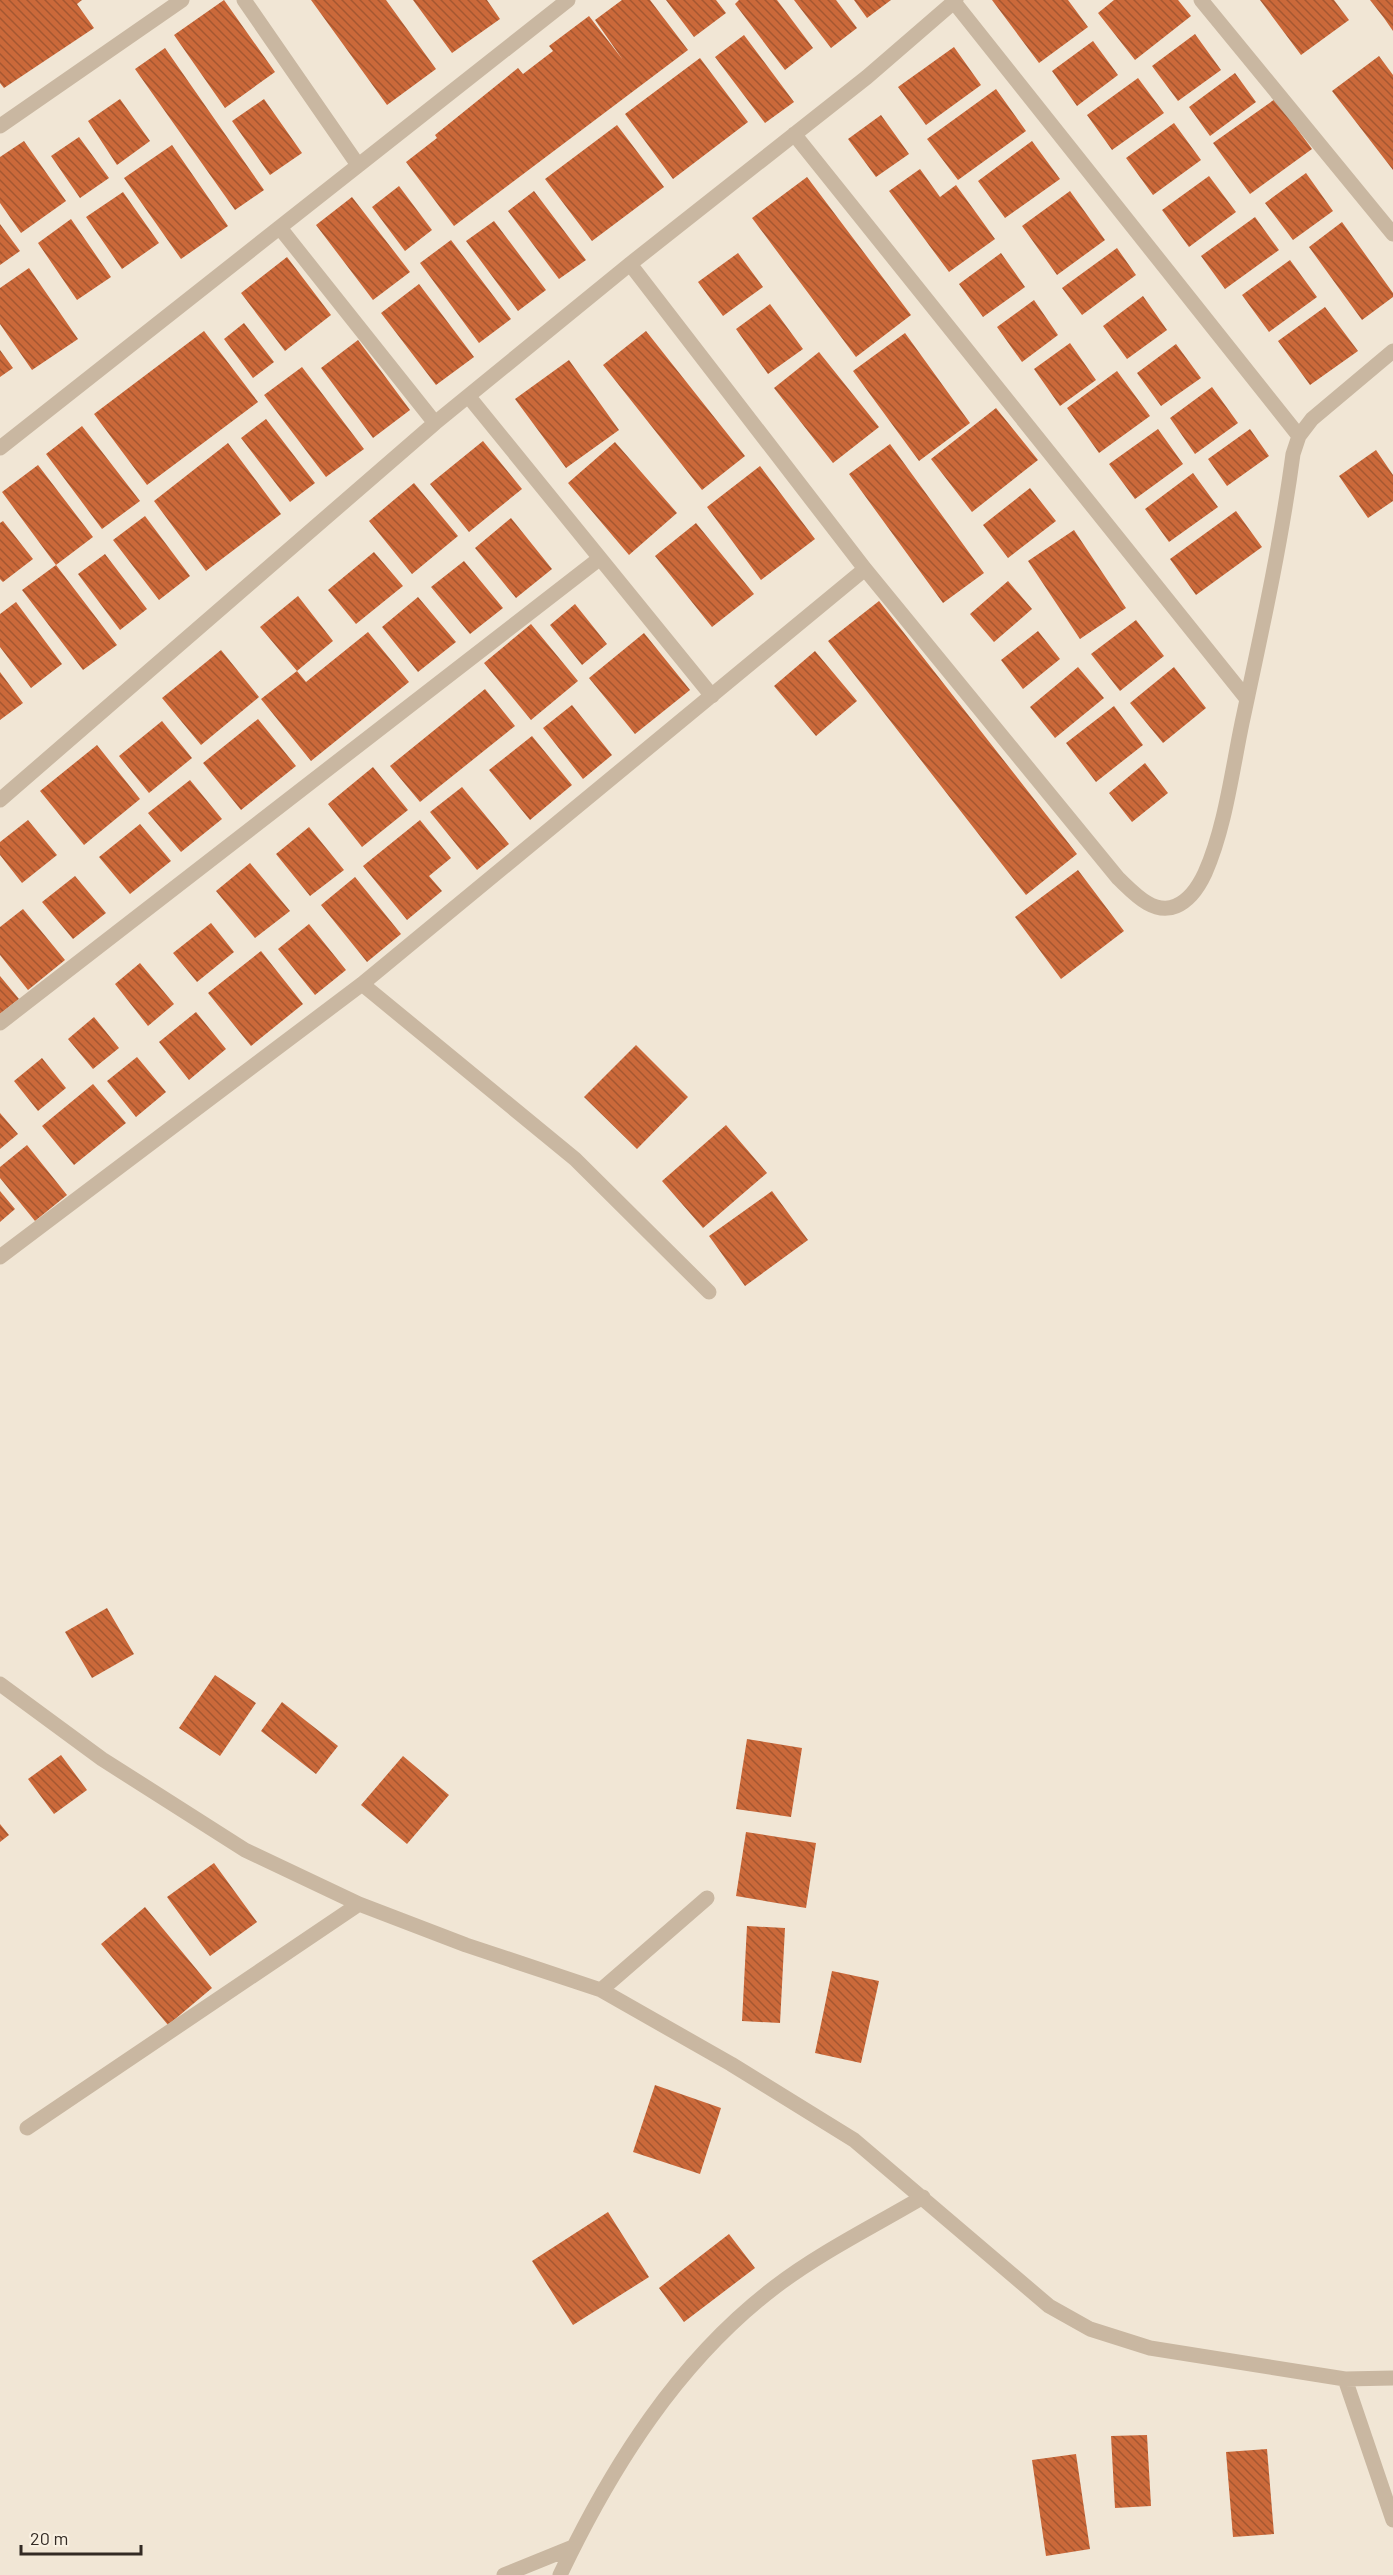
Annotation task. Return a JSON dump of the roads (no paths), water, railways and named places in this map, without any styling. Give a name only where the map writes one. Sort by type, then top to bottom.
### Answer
[{"type":"street","points":[[0,126],[183,0]]},
{"type":"street","points":[[244,0],[358,165]]},
{"type":"street","points":[[0,448],[280,228],[552,5],[568,0]]},
{"type":"street","points":[[1201,0],[1393,234]]},
{"type":"street","points":[[0,800],[435,423],[630,264],[867,77],[955,1],[1299,436]]},
{"type":"street","points":[[794,134],[1247,699]]},
{"type":"street","points":[[280,228],[435,423]]},
{"type":"street","points":[[630,264],[865,569],[1118,878],[1138,897],[1151,905],[1162,908],[1175,907],[1196,890],[1216,837],[1247,699],[1293,454],[1299,436],[1312,419],[1391,358]]},
{"type":"street","points":[[469,397],[712,696]]},
{"type":"street","points":[[0,1023],[599,559]]},
{"type":"street","points":[[0,1257],[363,984],[865,569]]},
{"type":"street","points":[[363,984],[575,1159],[710,1292]]},
{"type":"street","points":[[0,1684],[102,1759],[245,1850],[359,1904],[466,1945],[601,1990],[731,2064],[854,2140],[1049,2306],[1090,2329],[1150,2348],[1345,2379],[1393,2378]]},
{"type":"street","points":[[601,1990],[707,1898]]},
{"type":"street","points":[[27,2128],[359,1904]]},
{"type":"street","points":[[560,2575],[573,2547],[622,2460],[667,2395],[713,2342],[776,2287],[832,2249],[923,2198]]},
{"type":"street","points":[[1345,2379],[1393,2520]]},
{"type":"street","points":[[504,2575],[573,2547]]}]
